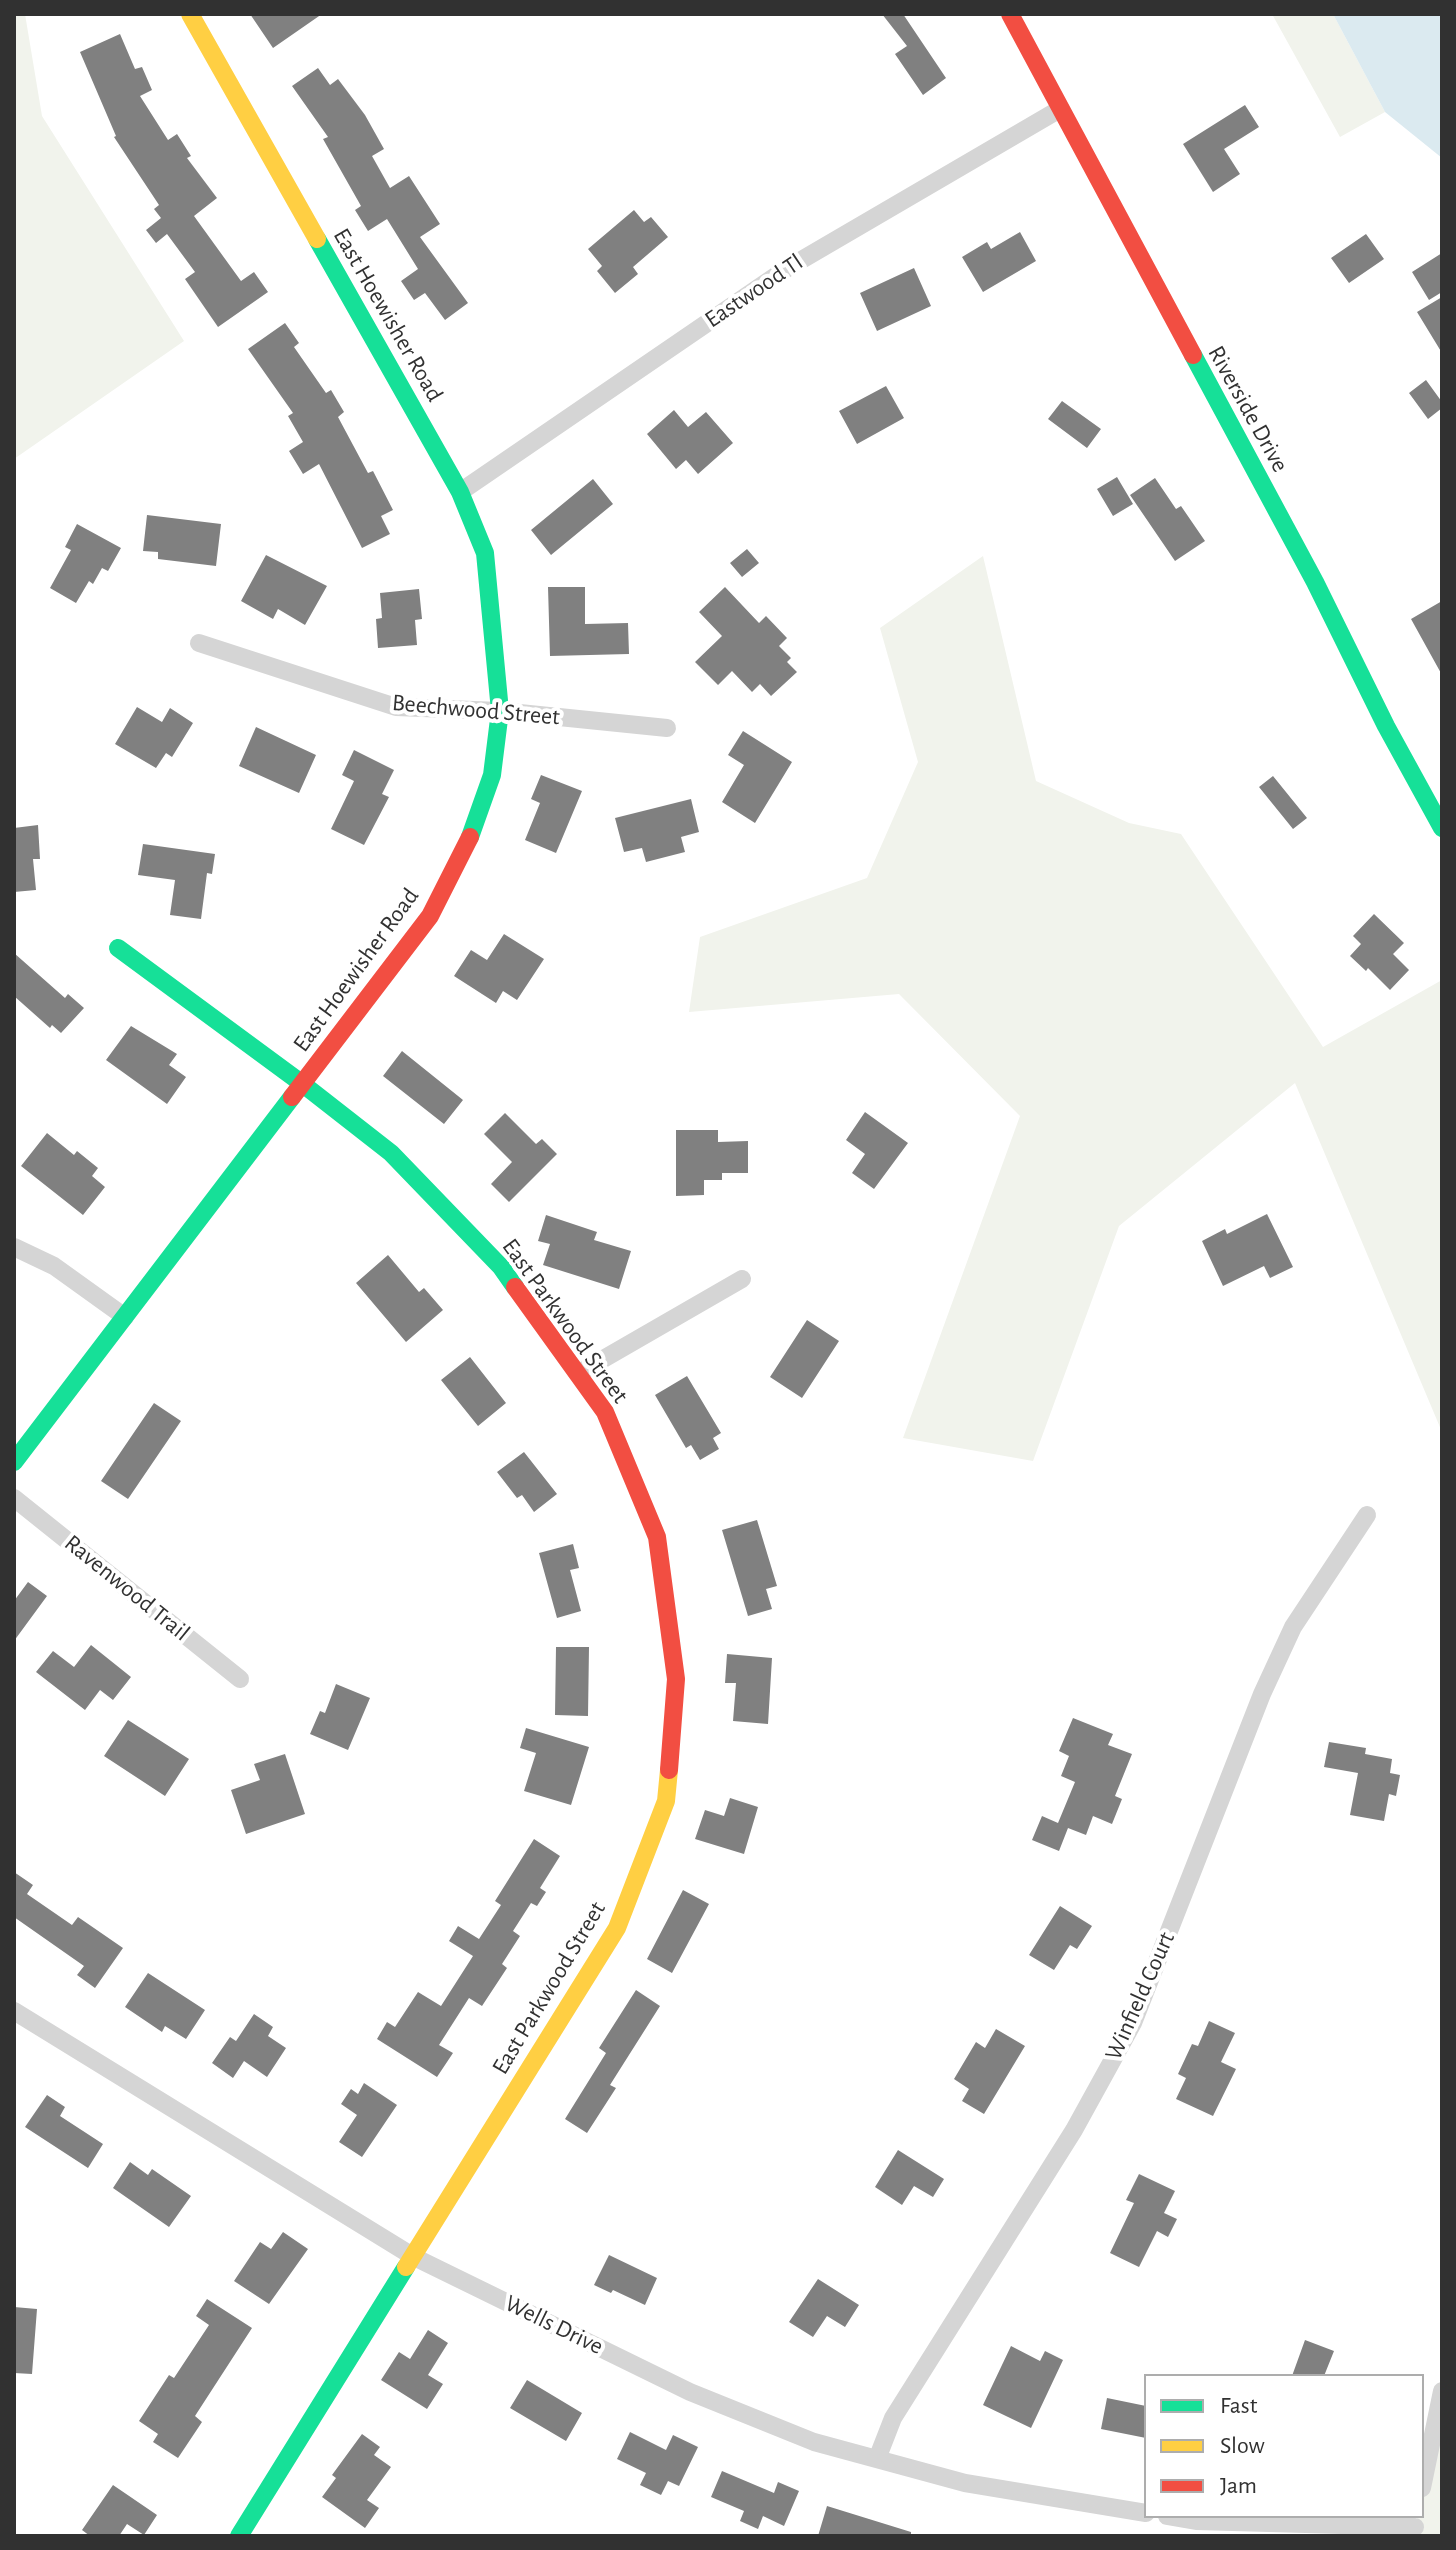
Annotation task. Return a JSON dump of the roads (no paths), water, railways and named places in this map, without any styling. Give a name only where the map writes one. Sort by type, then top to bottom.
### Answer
[{"type":"street","name":"East Hoewisher Road","points":[[14,1462],[430,916],[474,828],[488,788],[500,711],[485,553],[460,492],[190,14]]},
{"type":"street","name":"Riverside Drive","points":[[1010,14],[1315,582],[1386,726],[1442,828]]},
{"type":"street","name":"Eastwood Tl","points":[[460,492],[786,269],[1060,109]]},
{"type":"street","name":"Beechwood Street","points":[[199,643],[396,707],[500,711],[667,728]]},
{"type":"street","name":"East Parkwood Street","points":[[118,948],[391,1153],[501,1267],[605,1412],[657,1537],[676,1679],[666,1801],[617,1928],[239,2536]]},
{"type":"street","points":[[14,1247],[54,1266],[125,1317]]},
{"type":"street","points":[[579,1373],[742,1279]]},
{"type":"street","name":"Ravenwood Trail","points":[[14,1498],[240,1679]]},
{"type":"street","name":"Winfield Court","points":[[877,2459],[893,2418],[1074,2130],[1133,2023],[1262,1694],[1293,1627],[1367,1515]]},
{"type":"street","name":"Wells Drive","points":[[14,2011],[414,2257],[690,2392],[814,2442],[965,2483],[1144,2513]]},
{"type":"street","points":[[1424,2478],[1442,2391]]},
{"type":"street","points":[[1172,2518],[1194,2528],[1416,2526]]}]
